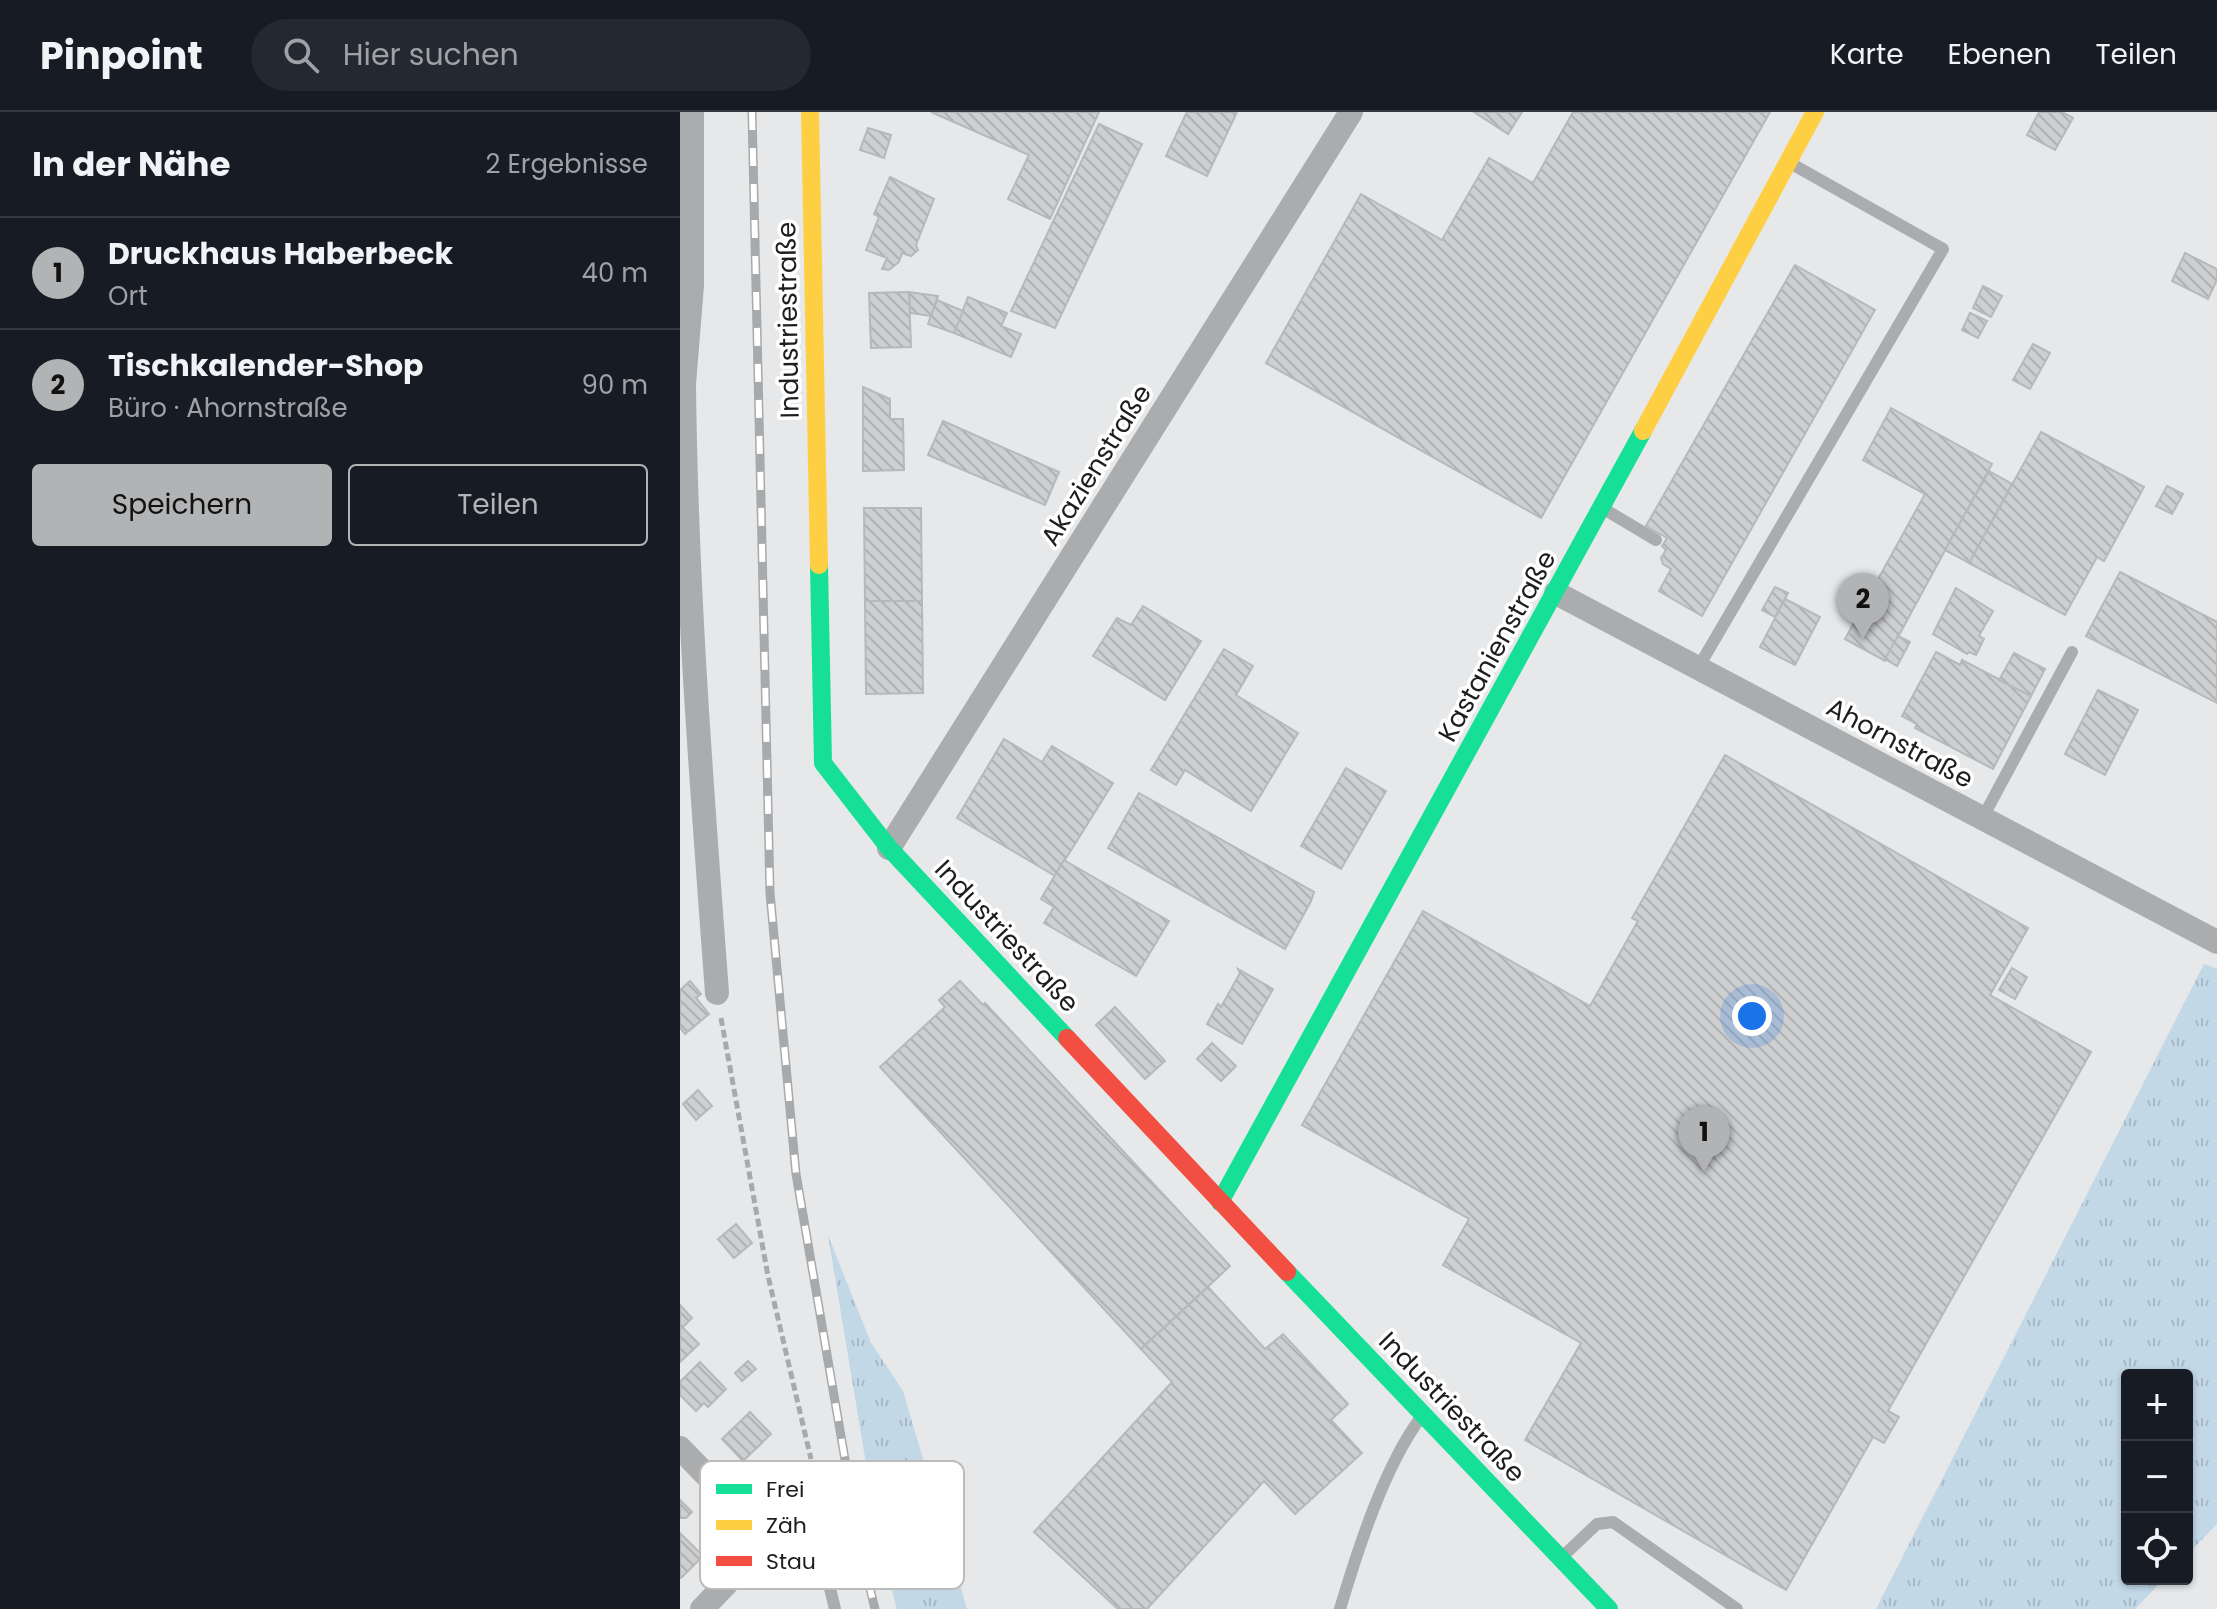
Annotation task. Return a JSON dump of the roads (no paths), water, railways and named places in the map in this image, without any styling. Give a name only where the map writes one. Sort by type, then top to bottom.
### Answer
[{"type":"street","points":[[692,112],[692,285],[682,387],[694,680],[717,993]]},
{"type":"street","name":"Industriestraße","points":[[810,112],[823,763],[889,848],[1220,1202],[1609,1609]]},
{"type":"street","name":"Akazienstraße","points":[[889,848],[1351,112]]},
{"type":"street","name":"Kastanienstraße","points":[[1220,1202],[1556,593],[1815,112]]},
{"type":"street","name":"Ahornstraße","points":[[1556,593],[1982,819],[2215,936]]},
{"type":"street","points":[[680,1448],[700,1469]]},
{"type":"street","points":[[702,1609],[721,1589]]},
{"type":"lane","points":[[1698,668],[1943,249],[1787,162]]},
{"type":"lane","points":[[1602,508],[1656,540]]},
{"type":"lane","points":[[1982,819],[2072,652]]},
{"type":"lane","points":[[1340,1609],[1358,1548],[1405,1438],[1423,1414]]},
{"type":"lane","points":[[1561,1558],[1597,1524],[1613,1522],[1737,1609]]},
{"type":"lane","points":[[830,1589],[835,1609]]},
{"type":"railway","points":[[752,112],[770,893],[796,1174],[845,1461]]},
{"type":"railway","points":[[870,1589],[875,1609]]},
{"type":"place","name":"Tischkalender-Shop","points":[[1863,639]]},
{"type":"place","name":"Druckhaus Haberbeck","points":[[1704,1172]]}]
